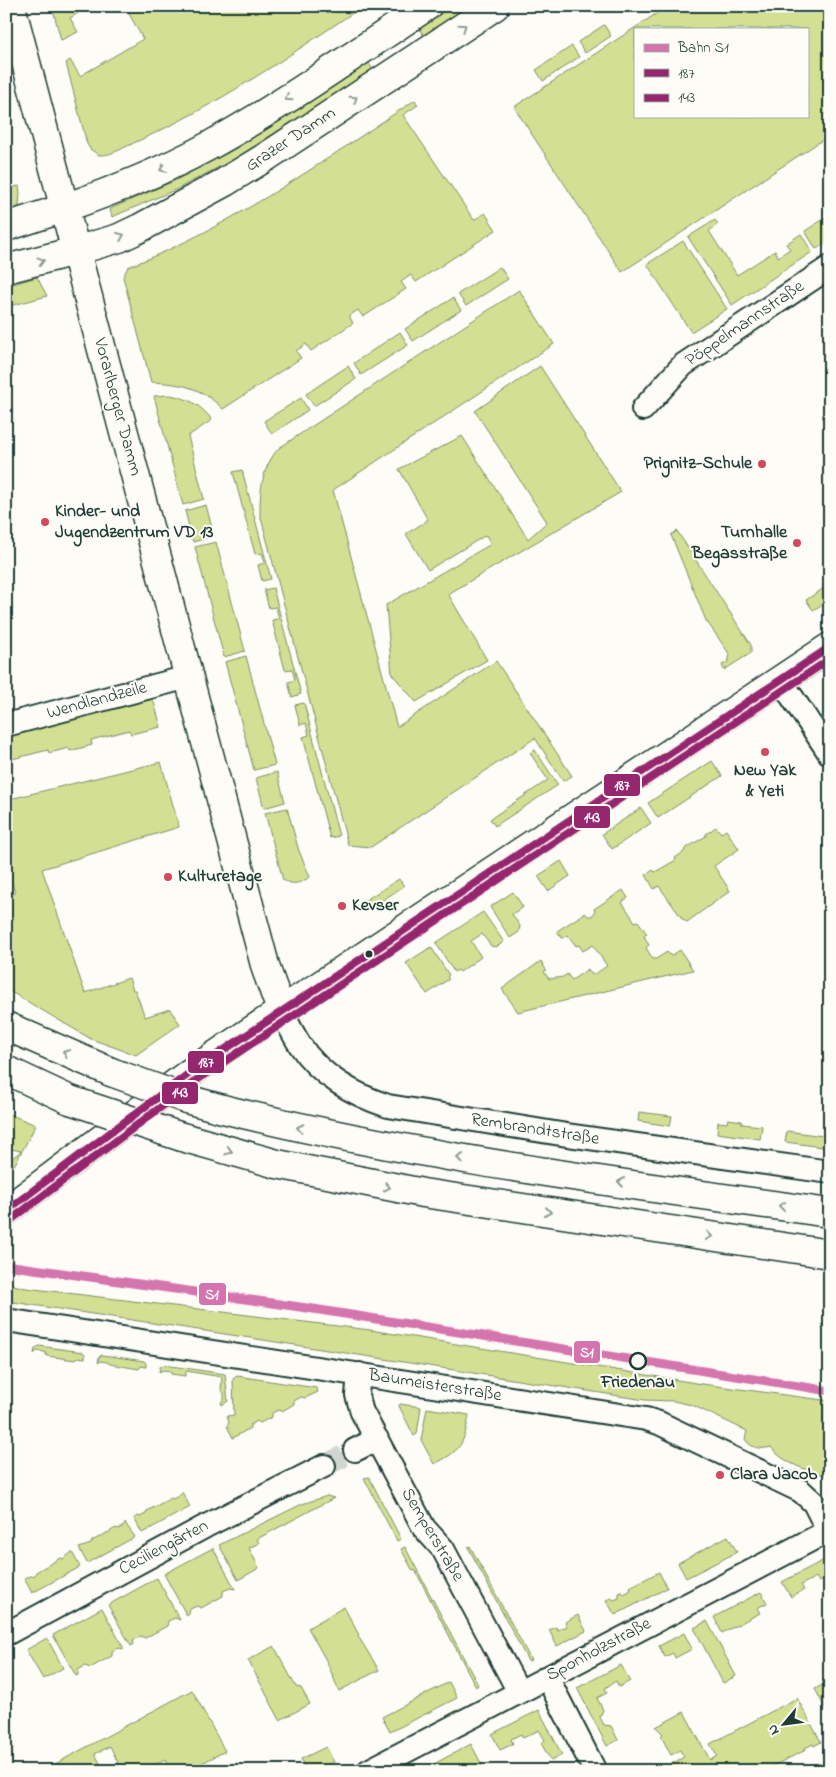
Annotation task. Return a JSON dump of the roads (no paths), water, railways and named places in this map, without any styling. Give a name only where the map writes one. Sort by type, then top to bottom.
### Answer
[{"type":"main road","name":"Vorarlberger Damm","points":[[10,6],[266,969],[281,1010]]},
{"type":"main road","points":[[6,227],[139,180],[206,147],[264,113],[427,6]]},
{"type":"main road","name":"Grazer Damm","points":[[6,269],[119,238],[140,228],[225,182],[495,6]]},
{"type":"main road","points":[[385,34],[406,65]]},
{"type":"main road","points":[[6,1211],[191,1072],[281,1010],[830,647]]},
{"type":"main road","points":[[6,1026],[110,1072],[186,1099],[347,1138],[445,1156],[830,1213]]},
{"type":"main road","points":[[6,1070],[70,1100],[182,1137],[286,1166],[422,1193],[830,1254]]},
{"type":"street","name":"Pöppelmannstraße","points":[[643,409],[682,365],[830,267]]},
{"type":"street","name":"Wendlandzeile","points":[[6,725],[188,677]]},
{"type":"street","points":[[780,679],[830,754]]},
{"type":"street","name":"Rembrandtstraße","points":[[281,1010],[299,1044],[323,1070],[348,1088],[373,1101],[388,1106],[616,1143],[830,1172]]},
{"type":"street","name":"Baumeisterstraße","points":[[6,1320],[646,1419],[659,1423],[801,1491],[814,1503],[829,1530]]},
{"type":"street","name":"Semperstraße","points":[[359,1374],[357,1395],[362,1412],[424,1528],[443,1549],[519,1692]]},
{"type":"street","points":[[355,1450],[377,1439]]},
{"type":"street","name":"Ceciliengärten","points":[[6,1634],[206,1526],[324,1466]]},
{"type":"street","name":"Sponholzstraße","points":[[368,1771],[829,1530]]},
{"type":"street","points":[[547,1677],[595,1771]]},
{"type":"tunnel","points":[[324,1466],[355,1450]]},
{"type":"rail line","name":"S1","points":[[6,1265],[307,1308],[830,1391]]},
{"type":"place","name":"Prignitz-Schule","points":[[762,464]]},
{"type":"place","name":"Kinder- und Jugendzentrum VD 13","points":[[45,522]]},
{"type":"place","name":"Turnhalle Begasstraße","points":[[797,543]]},
{"type":"place","name":"New Yak & Yeti","points":[[765,752]]},
{"type":"place","name":"Kulturetage","points":[[168,877]]},
{"type":"place","name":"Kevser","points":[[342,906]]},
{"type":"place","name":"Friedenau","points":[[638,1361]]},
{"type":"place","name":"Clara Jacob","points":[[720,1475]]}]
